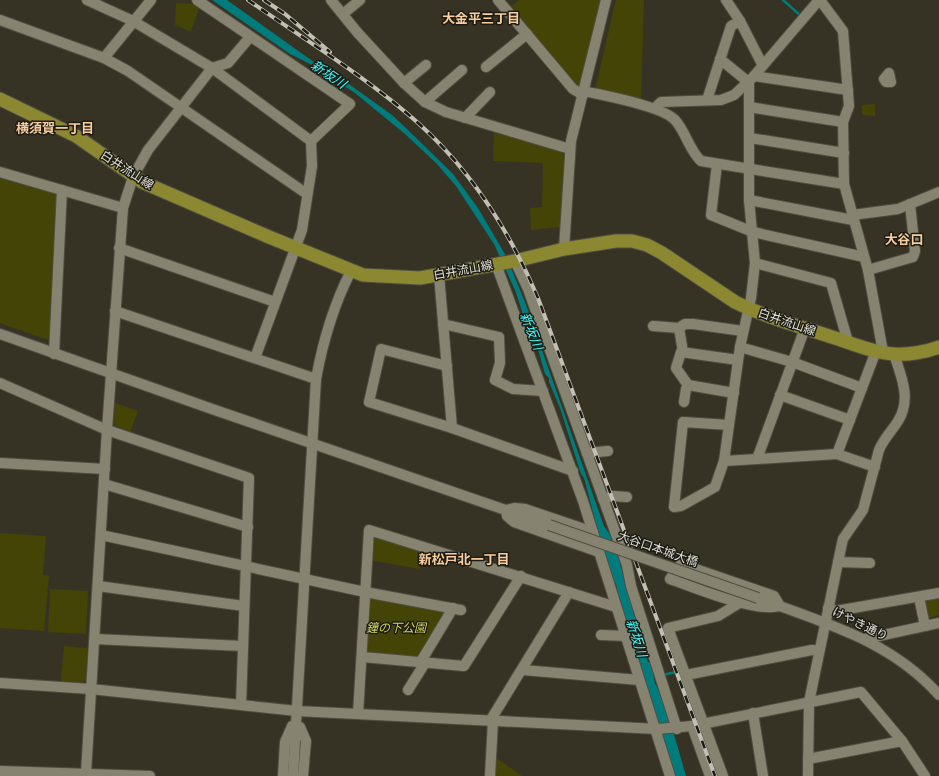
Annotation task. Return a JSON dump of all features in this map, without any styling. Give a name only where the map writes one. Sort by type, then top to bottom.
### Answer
[{"type":"main road","name":"白井流山線","points":[[0,99],[76,136],[133,176],[177,198],[362,275],[420,278],[514,261],[564,249],[616,240],[632,241],[647,245],[721,294],[747,308],[848,342],[884,352],[923,351],[939,347]]},
{"type":"street","points":[[87,0],[133,21],[212,68],[311,141]]},
{"type":"street","points":[[104,58],[151,0]]},
{"type":"street","points":[[197,0],[350,104],[311,141],[312,166],[302,230],[255,358]]},
{"type":"street","points":[[332,0],[357,32],[404,83],[425,102],[446,112],[570,149]]},
{"type":"street","points":[[343,14],[360,0]]},
{"type":"street","points":[[498,0],[573,89],[583,93],[655,108],[669,115],[676,121],[694,154],[701,161],[844,184]]},
{"type":"street","points":[[564,249],[570,149],[606,0]]},
{"type":"street","points":[[726,0],[740,21],[762,64]]},
{"type":"street","points":[[655,108],[661,102],[721,100],[730,97],[750,79],[820,0],[843,31],[849,106],[843,122],[844,184],[868,270],[884,352],[903,380],[906,400],[901,415],[883,442],[863,510],[843,539],[818,651],[809,702],[808,776]]},
{"type":"street","points":[[0,20],[104,58],[128,71],[180,108],[308,194]]},
{"type":"street","points":[[707,100],[731,26],[740,21]]},
{"type":"street","points":[[486,67],[527,34]]},
{"type":"street","points":[[86,773],[107,430],[123,208],[133,176],[148,150],[212,68],[228,62],[250,37]]},
{"type":"street","points":[[720,59],[750,79],[848,90]]},
{"type":"street","points":[[404,83],[426,64]]},
{"type":"street","points":[[425,102],[462,70]]},
{"type":"street","points":[[730,425],[683,422],[674,507],[681,506],[715,487],[724,461],[730,425],[740,347],[747,308],[751,298],[755,263],[749,200],[750,79]]},
{"type":"street","points":[[465,118],[490,92]]},
{"type":"street","points":[[749,106],[843,122]]},
{"type":"street","points":[[750,138],[844,153]]},
{"type":"street","points":[[717,164],[711,215],[753,232],[864,257]]},
{"type":"street","points":[[0,172],[123,208]]},
{"type":"street","points":[[54,354],[62,190]]},
{"type":"street","points":[[749,200],[853,218],[898,209],[939,192]]},
{"type":"street","points":[[868,270],[913,258],[915,251],[910,204]]},
{"type":"street","points":[[119,248],[275,302]]},
{"type":"street","points":[[514,261],[528,289],[627,565],[631,586],[676,729]]},
{"type":"street","points":[[755,263],[831,283],[848,342]]},
{"type":"street","points":[[498,264],[573,471],[670,776]]},
{"type":"street","points":[[293,776],[311,443],[316,379],[323,345],[332,314],[351,271]]},
{"type":"street","points":[[440,275],[452,428]]},
{"type":"street","points":[[115,311],[316,379]]},
{"type":"street","points":[[443,324],[499,337],[500,363],[495,380],[513,389],[543,391]]},
{"type":"street","points":[[653,326],[679,328],[685,324],[693,324],[743,331]]},
{"type":"street","points":[[679,328],[682,352],[679,355],[676,368],[688,385],[734,393]]},
{"type":"street","points":[[757,458],[805,328]]},
{"type":"street","name":"大谷口本城大橋","points":[[0,334],[758,598]]},
{"type":"street","points":[[740,347],[792,362],[862,388]]},
{"type":"street","points":[[447,366],[381,349],[369,402],[452,428],[573,471]]},
{"type":"street","points":[[682,352],[738,360]]},
{"type":"street","points":[[837,454],[862,388],[884,352]]},
{"type":"street","points":[[0,383],[107,430],[249,478],[241,705]]},
{"type":"street","points":[[684,402],[688,385]]},
{"type":"street","points":[[780,395],[850,420]]},
{"type":"street","points":[[587,453],[608,451]]},
{"type":"street","points":[[724,461],[837,454],[875,467]]},
{"type":"street","points":[[0,463],[105,469]]},
{"type":"street","points":[[104,484],[248,528]]},
{"type":"street","points":[[603,499],[612,496],[627,497]]},
{"type":"street","points":[[593,532],[525,509],[515,508],[506,510],[507,516],[514,522],[599,552]]},
{"type":"street","points":[[358,714],[369,530],[616,606]]},
{"type":"street","points":[[101,535],[365,592],[457,609],[422,663],[408,690]]},
{"type":"street","points":[[838,562],[870,563]]},
{"type":"street","points":[[681,564],[774,596],[780,606],[771,609],[741,602],[670,579],[681,564]]},
{"type":"street","points":[[362,657],[464,666],[521,576]]},
{"type":"street","points":[[98,586],[244,606]]},
{"type":"street","points":[[490,776],[492,721],[569,592]]},
{"type":"street","points":[[828,608],[836,611],[939,593]]},
{"type":"street","points":[[919,597],[925,626]]},
{"type":"street","name":"けやき通り","points":[[758,598],[825,621],[865,639],[916,673],[939,695]]},
{"type":"street","points":[[723,776],[668,628],[718,616],[741,602]]},
{"type":"street","points":[[865,639],[939,623]]},
{"type":"street","points":[[601,635],[626,636]]},
{"type":"street","points":[[95,639],[242,646]]},
{"type":"street","points":[[686,675],[812,650],[818,651]]},
{"type":"street","points":[[523,670],[639,680]]},
{"type":"street","points":[[0,684],[91,689],[297,711],[656,729],[676,729],[861,692],[902,741],[925,776]]},
{"type":"street","points":[[753,713],[763,776]]},
{"type":"street","points":[[283,776],[286,739],[292,726],[300,727],[306,741],[303,776]]},
{"type":"street","points":[[692,726],[710,776]]},
{"type":"street","points":[[808,759],[902,741]]},
{"type":"street","points":[[0,771],[150,776]]},
{"type":"green space","points":[[519,0],[601,0],[580,85],[575,86],[509,8]]},
{"type":"green space","points":[[616,0],[644,0],[641,101],[595,90]]},
{"type":"green space","points":[[176,3],[194,4],[199,8],[191,32],[175,25]]},
{"type":"green space","points":[[875,104],[875,116],[862,115],[862,105]]},
{"type":"green space","points":[[494,130],[562,153],[564,156],[560,227],[531,230],[530,208],[542,207],[543,163],[493,161]]},
{"type":"green space","points":[[0,175],[60,191],[51,341],[0,323]]},
{"type":"green space","points":[[115,403],[138,411],[130,432],[114,425]]},
{"type":"green space","points":[[0,533],[46,536],[43,575],[49,576],[44,631],[0,628]]},
{"type":"green space","points":[[374,536],[423,549],[419,569],[370,560],[371,540]]},
{"type":"green space","points":[[50,589],[88,591],[86,634],[48,632]]},
{"type":"green space","name":"鐘の下公園","points":[[373,596],[448,610],[419,657],[369,653],[366,650],[369,599]]},
{"type":"green space","points":[[939,597],[939,615],[926,619],[923,601]]},
{"type":"green space","points":[[64,646],[87,648],[86,680],[81,682],[61,681]]},
{"type":"green space","points":[[498,759],[522,776],[493,776],[494,760]]},
{"type":"water","name":"新坂川","points":[[212,0],[227,0],[317,64],[321,64],[392,115],[453,174],[478,208],[506,256],[525,302],[604,526],[613,539],[648,662],[660,663],[653,673],[655,683],[665,703],[686,776],[674,776],[634,649],[635,643],[630,639],[620,606],[616,584],[610,577],[584,478],[581,474],[560,408],[549,382],[549,378],[545,374],[539,353],[531,335],[528,320],[524,317],[515,290],[494,244],[456,186],[436,163],[405,134],[355,93],[314,66],[290,54]]},
{"type":"waterway","points":[[783,0],[801,16]]},
{"type":"waterway","points":[[662,675],[681,671]]},
{"type":"railway","points":[[248,0],[377,89],[417,122],[455,160],[472,181],[502,226],[515,249],[538,298],[715,776]]},
{"type":"railway","points":[[264,0],[285,14],[330,52]]},
{"type":"district","name":"大金平三丁目","points":[[481,18]]},
{"type":"district","name":"横須賀一丁目","points":[[55,128]]},
{"type":"district","name":"大谷口","points":[[904,239]]},
{"type":"district","name":"新松戸北一丁目","points":[[464,559]]}]
